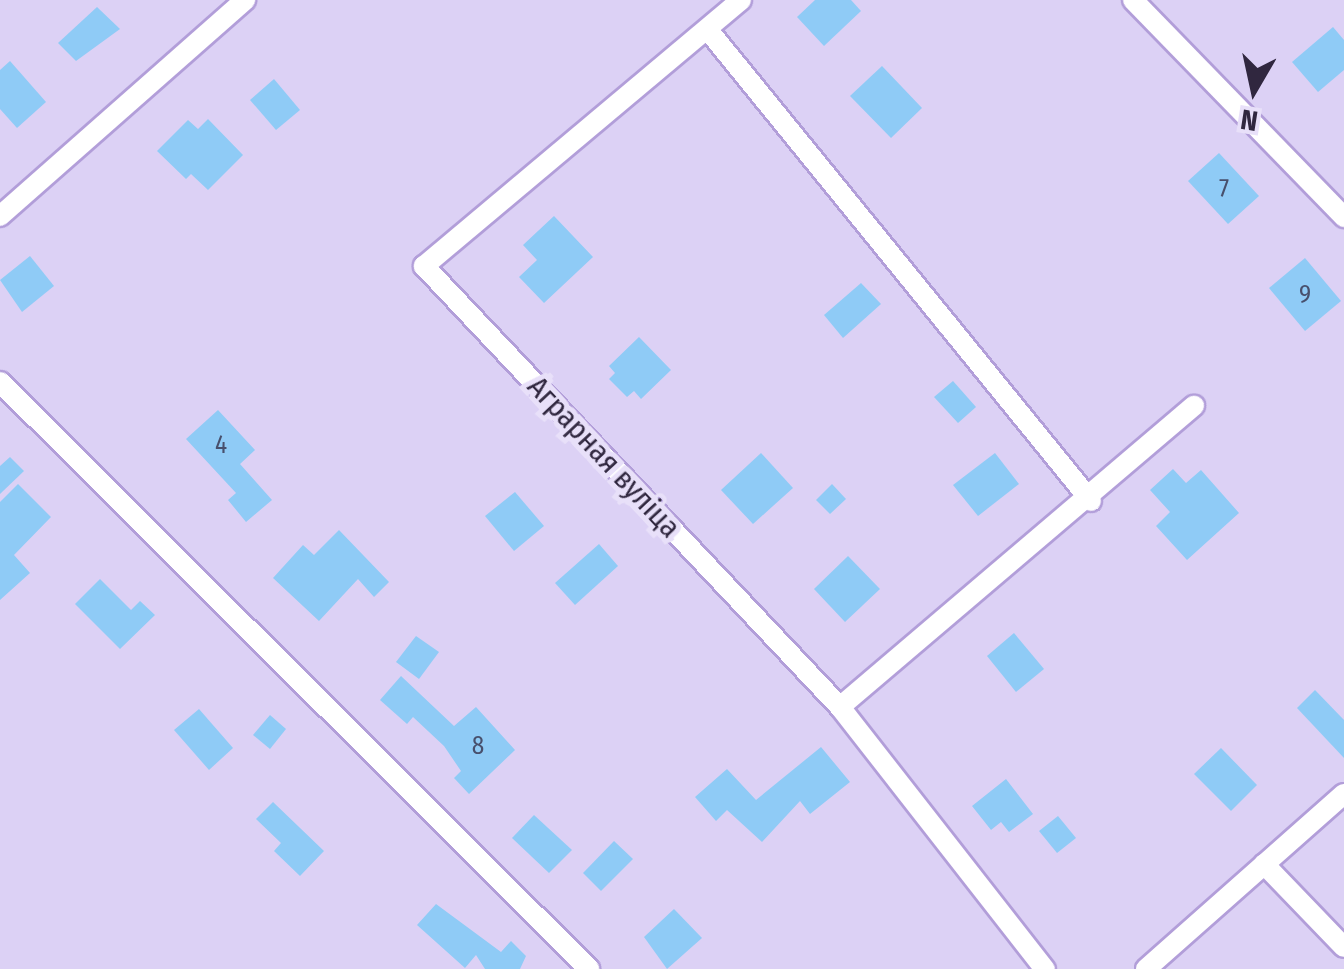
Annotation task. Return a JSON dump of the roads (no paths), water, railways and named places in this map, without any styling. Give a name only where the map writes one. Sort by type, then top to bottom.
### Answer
[{"type":"street","points":[[0,216],[245,0]]},
{"type":"street","name":"Аграрная вуліца","points":[[742,0],[424,266],[840,708],[1045,969]]},
{"type":"street","points":[[1132,0],[1344,218]]},
{"type":"street","points":[[708,30],[1090,501]]},
{"type":"street","points":[[0,382],[589,969]]},
{"type":"street","points":[[840,708],[1090,501],[1194,406]]},
{"type":"street","points":[[1146,969],[1344,794]]},
{"type":"street","points":[[1264,864],[1344,947]]}]
